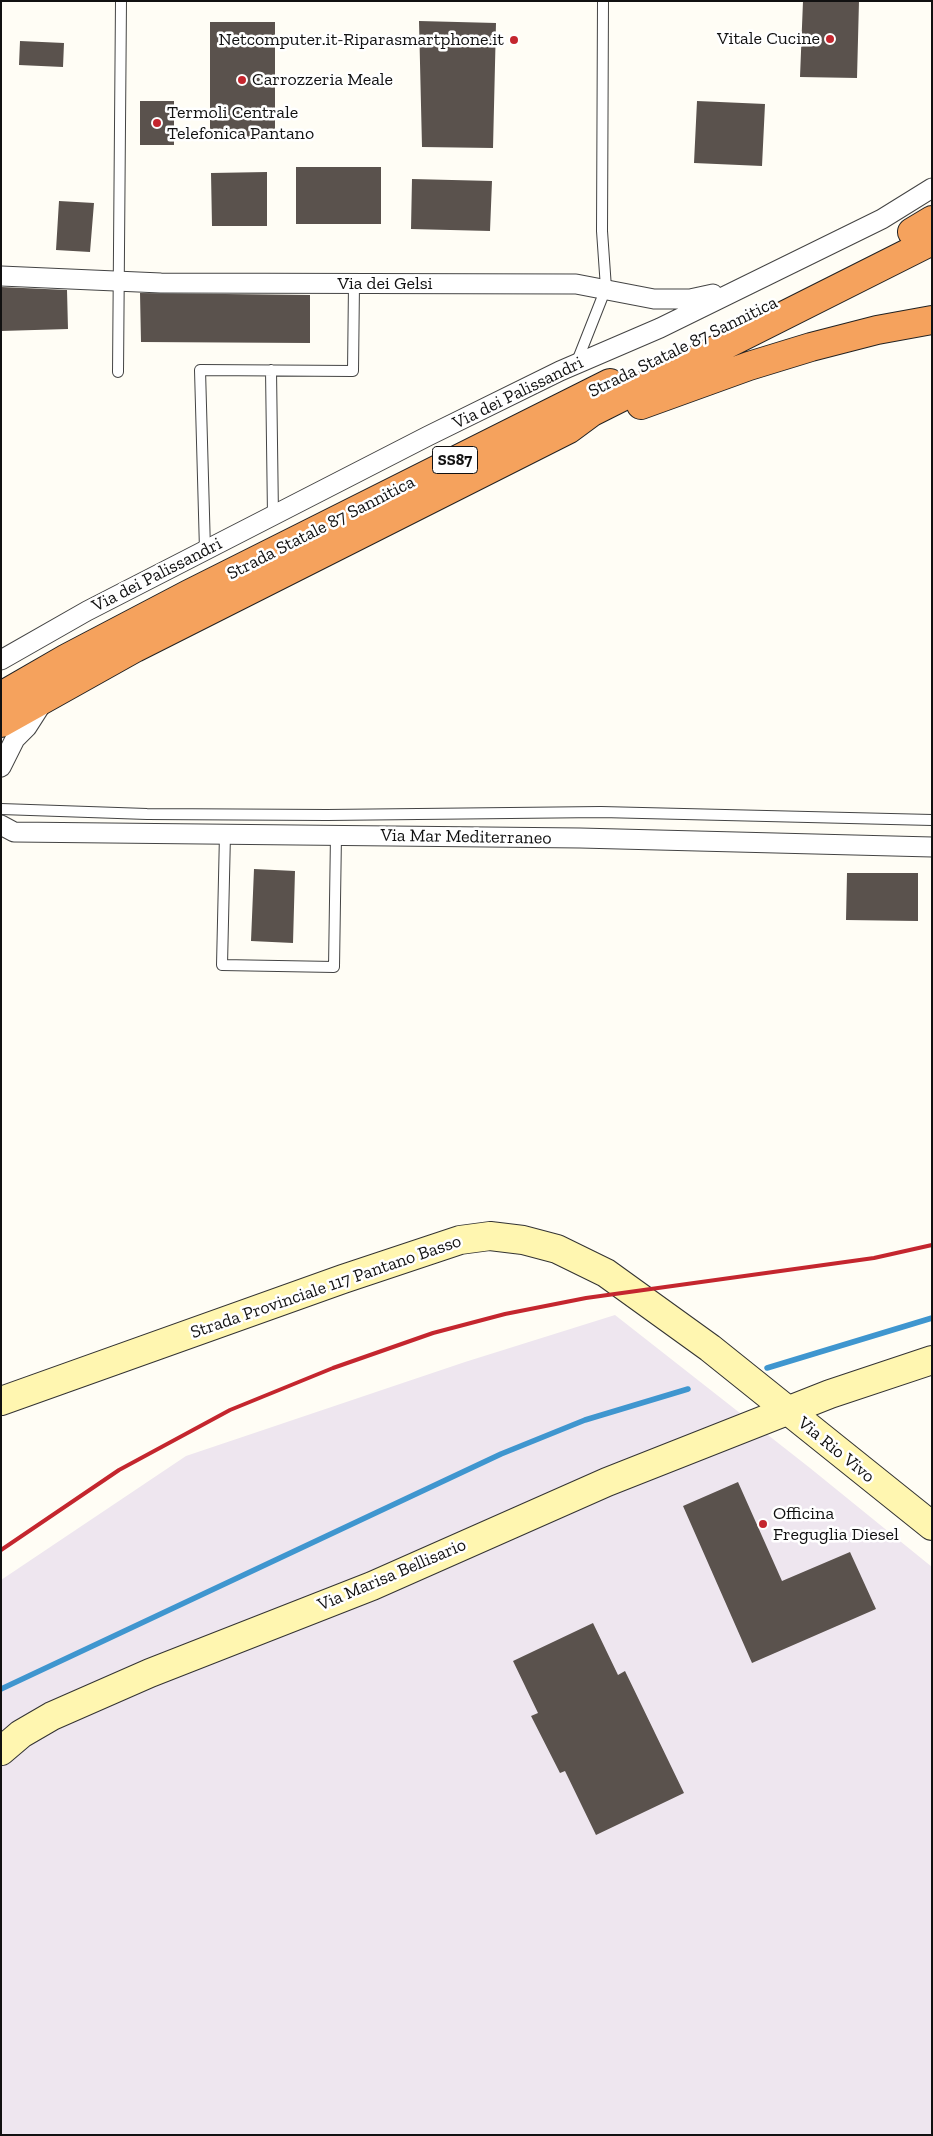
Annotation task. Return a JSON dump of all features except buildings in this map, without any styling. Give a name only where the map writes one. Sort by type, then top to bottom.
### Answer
[{"type":"highway","name":"SS87","points":[[569,430],[592,412],[927,230]]},
{"type":"highway","name":"Strada Statale 87 Sannitica","points":[[1,696],[67,658],[198,590],[927,230]]},
{"type":"highway","points":[[569,430],[598,423],[669,394],[811,347],[877,330],[932,320]]},
{"type":"highway","name":"Strada Statale 87 Sannitica","points":[[1,723],[135,648],[569,430]]},
{"type":"street","name":"Via dei Palissandri","points":[[4,656],[205,550],[494,403],[576,364],[660,328],[764,277],[882,219],[932,188]]},
{"type":"street","name":"Via dei Gelsi","points":[[1,276],[119,281],[576,284],[606,288],[654,299],[690,299],[710,296],[764,277]]},
{"type":"street","points":[[1,767],[15,738],[27,727],[47,696]]},
{"type":"street","name":"Via Mar Mediterraneo","points":[[1,825],[14,832],[580,838],[932,847]]},
{"type":"street","name":"Strada Provinciale 117 Pantano Basso","points":[[1,1401],[343,1278],[460,1240],[490,1236],[523,1240],[557,1249],[606,1273],[710,1348],[789,1411]]},
{"type":"street","name":"Via Rio Vivo","points":[[932,1360],[830,1394],[789,1411],[932,1526]]},
{"type":"street","name":"Via Marisa Bellisario","points":[[1,1751],[21,1734],[52,1716],[150,1673],[372,1586],[607,1482],[789,1411]]},
{"type":"lane","points":[[118,372],[121,1]]},
{"type":"lane","points":[[576,364],[606,288],[602,230],[604,1]]},
{"type":"lane","points":[[205,550],[200,370],[354,371],[354,284]]},
{"type":"lane","points":[[271,370],[273,516]]},
{"type":"lane","points":[[1,809],[147,814],[327,815],[600,812],[932,820]]},
{"type":"lane","points":[[225,834],[222,965],[334,967],[336,835]]},
{"type":"shaded area","points":[[615,1315],[810,1468],[932,1567],[932,2135],[1,2135],[1,1580],[186,1456],[465,1362]]},
{"type":"waterway","points":[[767,1368],[932,1318]]},
{"type":"waterway","points":[[1,1689],[501,1454],[585,1420],[688,1389]]},
{"type":"railway","points":[[1,1550],[119,1470],[230,1410],[333,1368],[433,1333],[505,1314],[586,1298],[874,1258],[932,1245]]},
{"type":"place","name":"Vitale Cucine","points":[[830,39]]},
{"type":"place","name":"Netcomputer.it-Riparasmartphone.it","points":[[514,40]]},
{"type":"place","name":"Carrozzeria Meale","points":[[242,80]]},
{"type":"place","name":"Termoli Centrale Telefonica Pantano","points":[[157,123]]},
{"type":"place","name":"Officina Freguglia Diesel","points":[[763,1524]]}]
